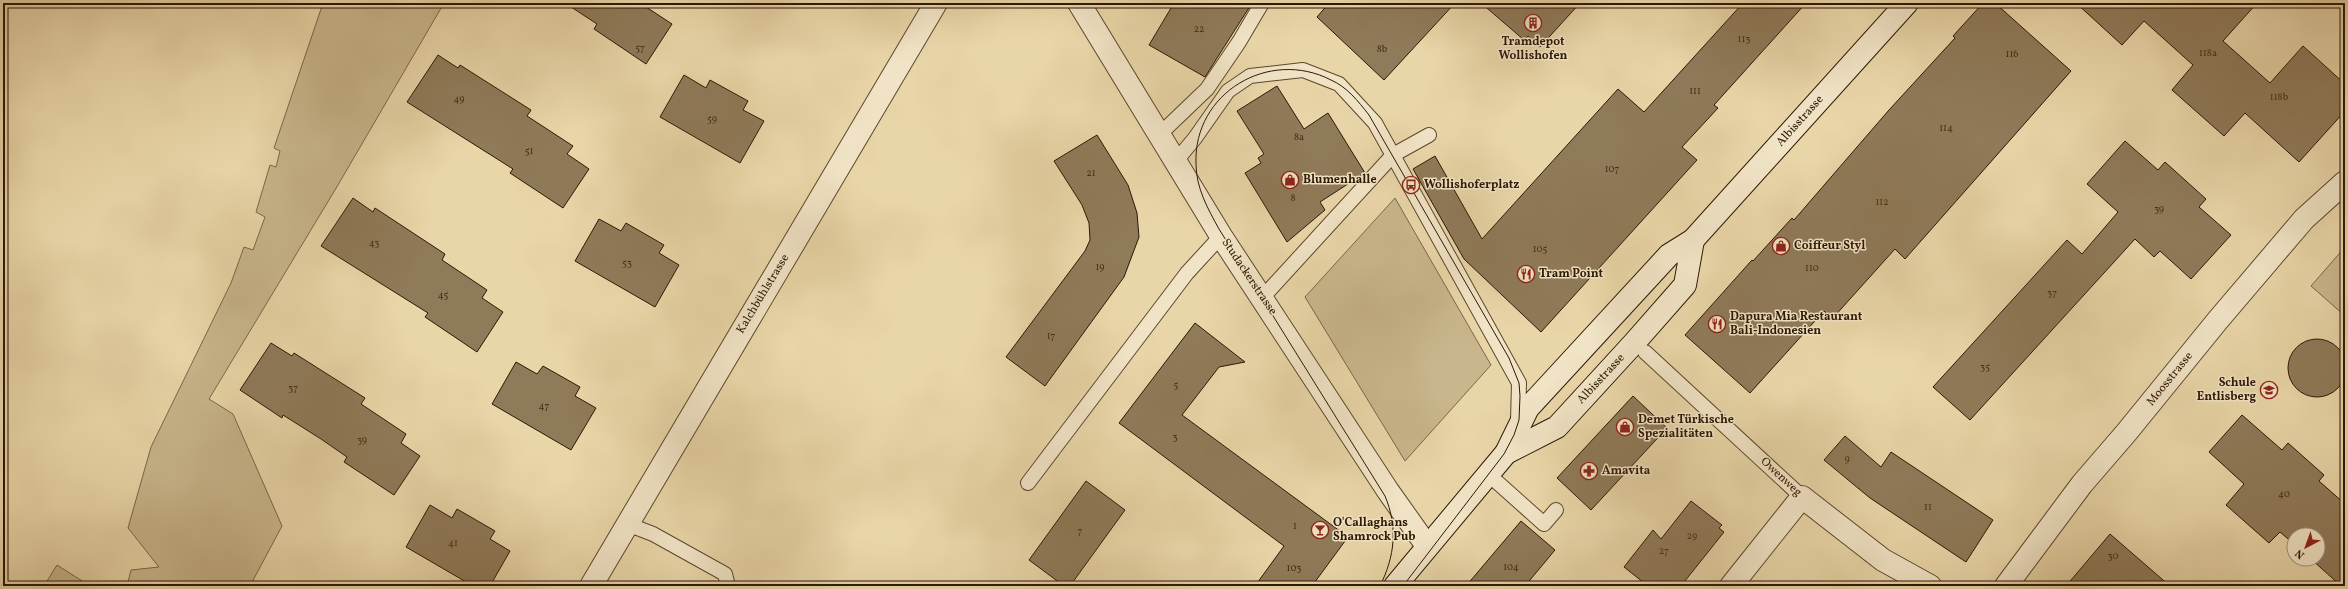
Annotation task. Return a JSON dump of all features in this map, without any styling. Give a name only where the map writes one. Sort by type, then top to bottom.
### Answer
[{"type":"street","name":"Kalchbühlstrasse","points":[[591,586],[936,3]]},
{"type":"street","name":"Studackerstrasse","points":[[1079,3],[1221,236],[1263,297],[1388,492],[1427,546]]},
{"type":"street","name":"Albisstrasse","points":[[1395,586],[1506,453],[1528,408],[1669,255],[1693,240],[1907,3]]},
{"type":"street","name":"Moosstrasse","points":[[2006,586],[2082,484],[2126,433],[2218,320],[2304,219],[2345,182]]},
{"type":"street","name":"Albisstrasse","points":[[1506,453],[1557,427],[1685,285],[1693,240]]},
{"type":"street","points":[[1731,586],[1802,497]]},
{"type":"street","name":"Owenweg","points":[[1802,497],[1884,560],[1930,586]]},
{"type":"lane","points":[[1160,134],[1207,89],[1239,42],[1262,3]]},
{"type":"lane","points":[[1176,161],[1195,138],[1228,90],[1250,76],[1303,70],[1339,84],[1375,123],[1519,383],[1519,420],[1506,453]]},
{"type":"lane","points":[[1263,297],[1393,155],[1429,135]]},
{"type":"lane","points":[[1028,483],[1187,273],[1221,236]]},
{"type":"lane","name":"Owenweg","points":[[1645,352],[1802,497]]},
{"type":"lane","points":[[1488,474],[1544,524],[1556,510]]},
{"type":"lane","points":[[627,524],[654,534],[725,574],[728,586]]},
{"type":"shaded area","points":[[323,3],[444,3],[338,185],[209,399],[233,414],[282,526],[250,586],[127,586],[131,570],[159,567],[128,528],[151,447],[231,283],[244,247],[253,250],[265,217],[256,212],[270,165],[276,167],[280,151],[274,148]]},
{"type":"shaded area","points":[[1395,198],[1491,365],[1405,461],[1305,297]]},
{"type":"shaded area","points":[[2345,247],[2345,316],[2311,286]]},
{"type":"shaded area","points":[[57,565],[90,586],[44,586]]},
{"type":"building","points":[[565,3],[640,3],[672,24],[646,64],[594,29],[597,24]]},
{"type":"building","points":[[1174,3],[1252,3],[1205,77],[1149,45]]},
{"type":"building","points":[[1329,3],[1455,3],[1384,80],[1317,17]]},
{"type":"building","name":"Tramdepot Wollishofen","points":[[1481,3],[1580,3],[1540,47],[1528,36],[1524,40]]},
{"type":"building","points":[[1743,3],[1806,3],[1714,105],[1718,108],[1682,147],[1697,160],[1541,332],[1464,259],[1413,169],[1435,156],[1482,239],[1618,89],[1644,112]]},
{"type":"building","points":[[1983,3],[1995,3],[2071,71],[1905,259],[1895,249],[1832,319],[1824,311],[1750,393],[1685,335],[1752,260],[1753,261],[1792,218],[1794,220],[1889,110],[1955,38],[1953,36]]},
{"type":"building","points":[[2076,3],[2257,3],[2223,41],[2270,83],[2303,46],[2345,84],[2345,111],[2299,162],[2245,113],[2224,136],[2172,90],[2193,65],[2144,21],[2122,45]]},
{"type":"building","points":[[438,55],[458,68],[460,65],[531,110],[527,116],[573,146],[567,154],[589,169],[563,208],[510,173],[513,169],[407,102]]},
{"type":"building","points":[[684,75],[706,88],[710,80],[748,101],[743,110],[764,121],[740,163],[660,117]]},
{"type":"building","points":[[1277,86],[1304,129],[1328,113],[1365,173],[1320,202],[1325,210],[1287,242],[1245,173],[1261,163],[1258,158],[1264,154],[1237,111]]},
{"type":"building","points":[[1097,135],[1128,185],[1137,213],[1139,237],[1124,277],[1045,386],[1006,357],[1085,251],[1090,240],[1089,223],[1082,205],[1054,161]]},
{"type":"building","points":[[2125,141],[2158,170],[2165,162],[2206,199],[2199,207],[2231,235],[2191,279],[2160,251],[2154,257],[2135,239],[1970,420],[1933,387],[2067,240],[2082,254],[2118,212],[2087,184]]},
{"type":"building","points":[[353,198],[373,212],[375,208],[445,254],[442,260],[487,290],[482,298],[503,312],[477,352],[425,317],[428,313],[321,246]]},
{"type":"building","points":[[599,219],[621,231],[626,223],[664,245],[659,253],[679,265],[655,307],[575,261]]},
{"type":"building","points":[[1195,323],[1245,362],[1219,367],[1182,415],[1348,537],[1312,586],[1255,586],[1284,546],[1119,423]]},
{"type":"building","points":[[2317,339],[2328,341],[2341,352],[2344,357],[2346,368],[2344,379],[2333,392],[2328,395],[2317,397],[2306,395],[2293,384],[2290,379],[2288,368],[2290,357],[2301,344],[2306,341]]},
{"type":"building","points":[[271,343],[292,356],[294,353],[365,398],[361,404],[406,434],[401,443],[420,456],[394,495],[344,462],[347,457],[321,439],[283,415],[282,418],[240,390]]},
{"type":"building","points":[[516,362],[537,374],[543,366],[580,387],[575,396],[596,408],[571,450],[492,404]]},
{"type":"building","points":[[1633,396],[1667,428],[1591,510],[1557,478]]},
{"type":"building","points":[[2242,415],[2282,450],[2288,443],[2324,475],[2319,481],[2345,504],[2345,586],[2341,586],[2320,567],[2326,567],[2326,527],[2286,527],[2286,537],[2280,532],[2269,543],[2226,505],[2244,484],[2209,452]]},
{"type":"building","points":[[1845,436],[1881,467],[1891,452],[1993,520],[1966,562],[1870,498],[1824,460]]},
{"type":"building","points":[[1086,481],[1125,510],[1070,586],[1064,586],[1029,560]]},
{"type":"building","points":[[1691,501],[1722,525],[1719,528],[1724,532],[1681,586],[1648,586],[1624,567],[1653,530],[1661,539]]},
{"type":"building","points":[[430,505],[452,518],[457,509],[495,531],[490,539],[510,551],[490,586],[473,586],[406,547]]},
{"type":"building","points":[[1521,521],[1555,550],[1525,586],[1466,586]]},
{"type":"building","points":[[2110,534],[2170,586],[2066,586]]},
{"type":"tram line","points":[[1380,586],[1389,564],[1393,541],[1392,519],[1385,496],[1219,229],[1200,190],[1196,164],[1198,139],[1207,116],[1221,98],[1239,83],[1260,74],[1283,70],[1307,72],[1331,80],[1342,86],[1361,105],[1369,115],[1509,358],[1519,383],[1519,420],[1514,435],[1504,454],[1403,586]]},
{"type":"place","name":"Tramdepot Wollishofen","points":[[1533,23]]},
{"type":"place","name":"Blumenhalle","points":[[1290,180]]},
{"type":"place","name":"Wollishoferplatz","points":[[1411,185]]},
{"type":"place","name":"Coiffeur Styl","points":[[1781,246]]},
{"type":"place","name":"Tram Point","points":[[1526,274]]},
{"type":"place","name":"Dapura Mia Restaurant Bali-Indonesien","points":[[1717,324]]},
{"type":"place","name":"Schule Entlisberg","points":[[2269,390]]},
{"type":"place","name":"Demet Türkische Spezialitäten","points":[[1625,427]]},
{"type":"place","name":"Amavita","points":[[1589,471]]},
{"type":"place","name":"O'Callaghans Shamrock Pub","points":[[1320,530]]}]
